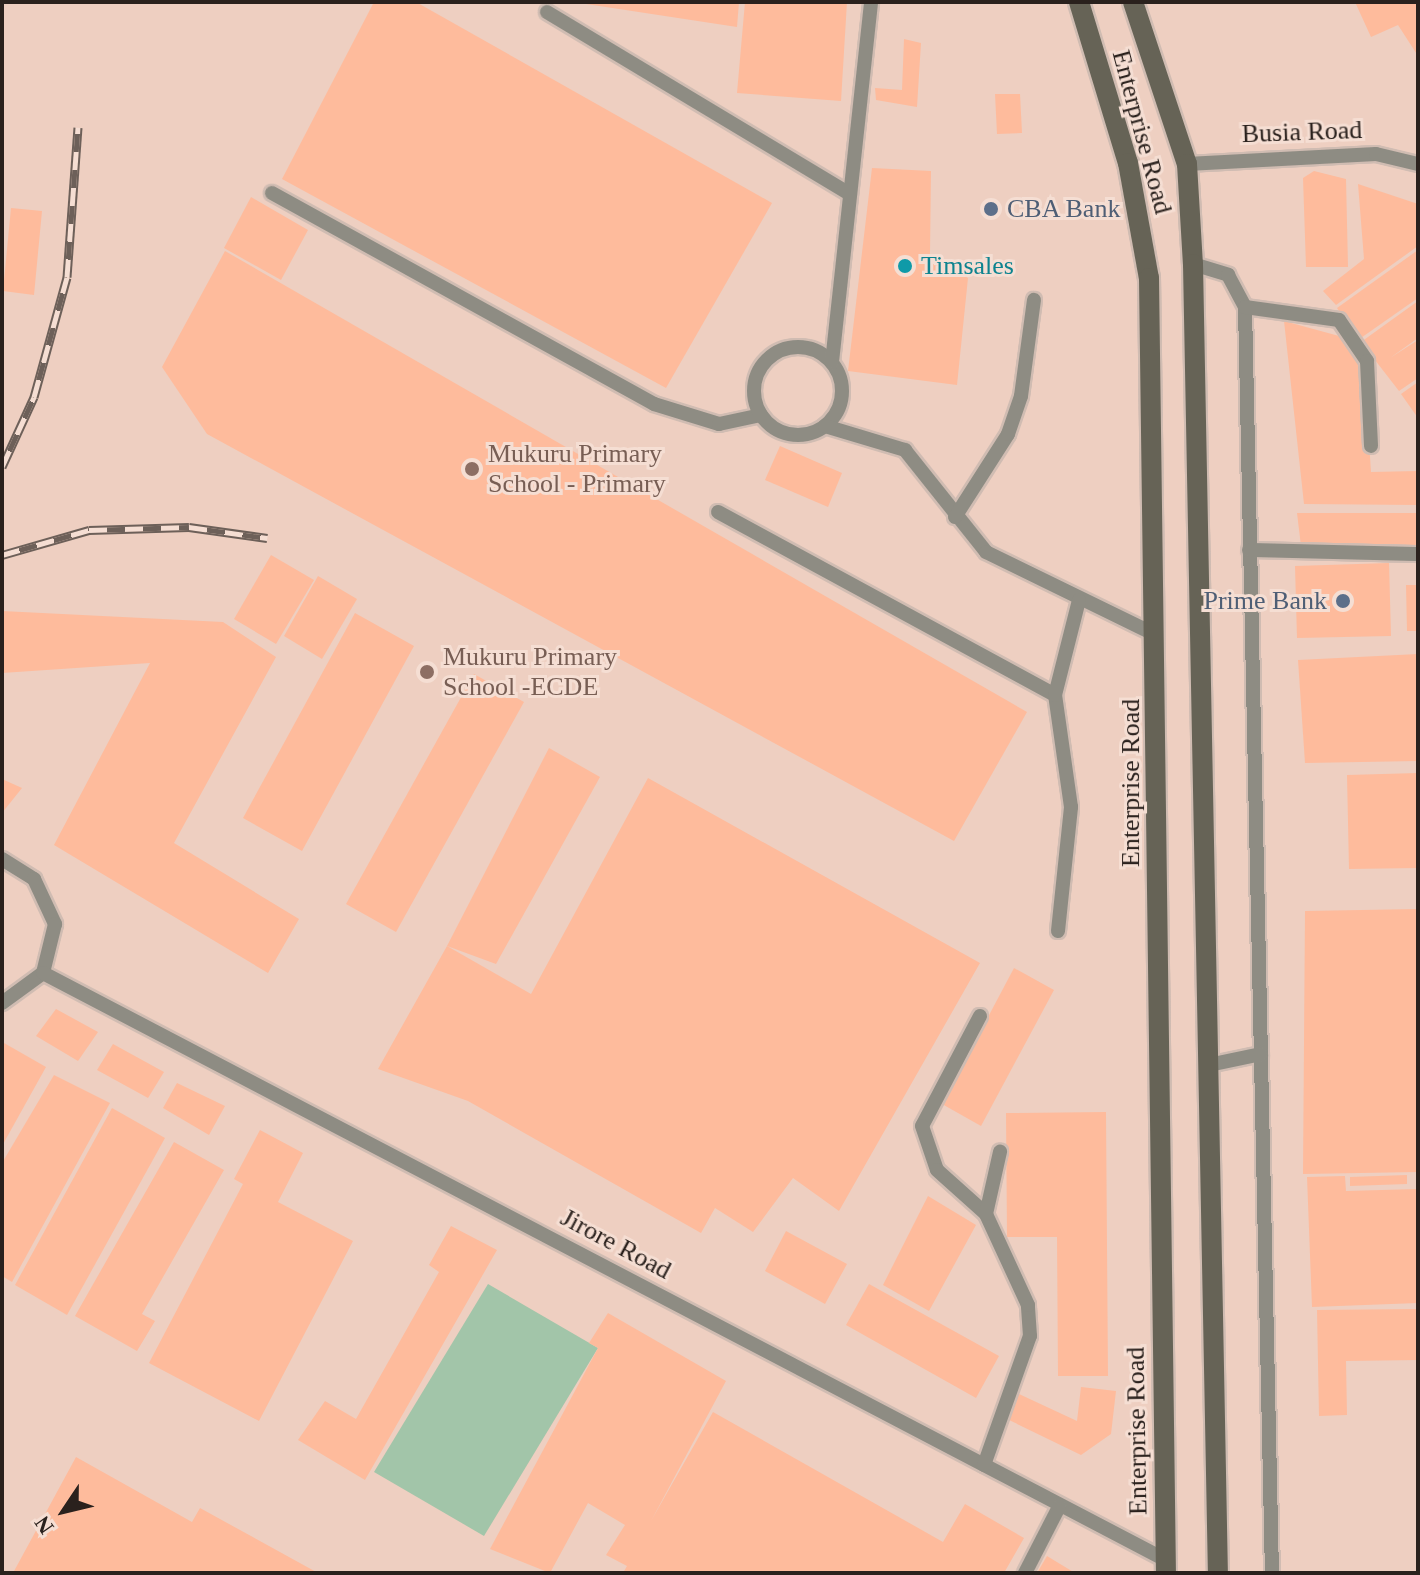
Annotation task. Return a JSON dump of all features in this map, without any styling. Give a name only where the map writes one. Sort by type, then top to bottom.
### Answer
[{"type":"main road","name":"Enterprise Road","points":[[1079,2],[1128,163],[1149,278],[1166,1567]]},
{"type":"main road","name":"Enterprise Road","points":[[1133,2],[1187,164],[1193,264],[1218,1573]]},
{"type":"lane","points":[[825,426],[842,395],[832,362],[871,2]]},
{"type":"lane","points":[[547,12],[850,194]]},
{"type":"lane","name":"Busia Road","points":[[1187,164],[1376,154],[1418,164]]},
{"type":"lane","points":[[272,193],[654,404],[719,424],[761,415]]},
{"type":"lane","points":[[1193,264],[1228,275],[1245,307],[1272,1573]]},
{"type":"lane","points":[[955,517],[1008,434],[1021,396],[1034,300]]},
{"type":"lane","points":[[1245,307],[1339,320],[1367,361],[1371,446]]},
{"type":"lane","points":[[832,362],[812,348],[776,351],[754,380],[761,415],[791,435],[825,426],[905,450],[922,462],[955,517],[986,552],[1156,635]]},
{"type":"lane","points":[[718,512],[1055,695]]},
{"type":"lane","points":[[1249,550],[1418,554]]},
{"type":"lane","points":[[1058,931],[1071,807],[1055,695],[1079,600]]},
{"type":"lane","points":[[2,859],[34,879],[51,907],[55,941],[43,973],[2,1003]]},
{"type":"lane","name":"Jirore Road","points":[[43,973],[1060,1505],[1166,1567]]},
{"type":"lane","points":[[980,1016],[922,1126],[937,1170],[986,1214],[1024,1292],[1030,1336],[984,1465]]},
{"type":"lane","points":[[1209,1065],[1261,1054]]},
{"type":"lane","points":[[986,1214],[1000,1152]]},
{"type":"lane","points":[[1025,1573],[1060,1505]]},
{"type":"shaded area","points":[[2,2],[1418,2],[1418,1573],[2,1573]]},
{"type":"green space","points":[[488,1284],[598,1348],[484,1536],[374,1472]]},
{"type":"building","points":[[374,2],[416,2],[772,203],[666,388],[282,179]]},
{"type":"building","points":[[573,2],[739,2],[737,27]]},
{"type":"building","points":[[745,2],[847,2],[841,101],[737,93]]},
{"type":"building","points":[[1355,2],[1418,2],[1418,56],[1398,25],[1371,37]]},
{"type":"building","points":[[904,39],[921,43],[917,107],[876,100],[875,88],[902,90]]},
{"type":"building","points":[[995,94],[1020,94],[1022,133],[997,134]]},
{"type":"building","name":"Timsales","points":[[872,168],[931,171],[930,254],[968,278],[957,385],[848,371]]},
{"type":"building","points":[[1314,171],[1346,179],[1348,267],[1306,267],[1303,178]]},
{"type":"building","points":[[1358,184],[1418,204],[1418,246],[1336,305],[1323,291],[1364,259]]},
{"type":"building","points":[[251,197],[308,230],[281,280],[224,248]]},
{"type":"building","points":[[11,208],[42,211],[34,295],[3,291]]},
{"type":"building","points":[[1418,250],[1418,298],[1358,340],[1337,308]]},
{"type":"building","points":[[225,251],[1027,712],[954,841],[207,434],[162,367]]},
{"type":"building","points":[[1418,301],[1418,338],[1390,358],[1418,340],[1418,378],[1399,391],[1361,342]]},
{"type":"building","points":[[1284,321],[1339,336],[1364,363],[1371,472],[1418,471],[1418,505],[1304,504]]},
{"type":"building","points":[[1418,382],[1418,418],[1401,394]]},
{"type":"building","points":[[780,446],[842,473],[828,507],[765,480]]},
{"type":"building","points":[[1297,513],[1418,513],[1418,547],[1301,546]]},
{"type":"building","points":[[271,555],[314,580],[276,644],[234,619]]},
{"type":"building","name":"Prime Bank","points":[[1389,563],[1391,636],[1297,638],[1295,566]]},
{"type":"building","points":[[318,576],[357,599],[322,659],[284,636]]},
{"type":"building","points":[[1406,585],[1418,585],[1418,631],[1407,631]]},
{"type":"building","points":[[2,611],[223,622],[276,657],[174,843],[299,919],[268,973],[54,845],[150,663],[2,673]]},
{"type":"building","points":[[355,613],[414,646],[302,851],[243,818]]},
{"type":"building","points":[[1418,654],[1418,761],[1305,763],[1298,660]]},
{"type":"building","points":[[474,674],[524,702],[396,932],[346,904]]},
{"type":"building","points":[[549,748],[600,777],[496,964],[447,946]]},
{"type":"building","points":[[1418,773],[1418,868],[1349,869],[1347,775]]},
{"type":"building","points":[[648,778],[980,963],[839,1211],[793,1178],[753,1232],[715,1208],[701,1233],[468,1101],[378,1069],[447,946],[531,994]]},
{"type":"building","points":[[2,779],[22,788],[2,813]]},
{"type":"building","points":[[1418,909],[1418,1172],[1303,1174],[1305,911]]},
{"type":"building","points":[[1014,968],[1054,990],[981,1126],[942,1104]]},
{"type":"building","points":[[56,1009],[98,1032],[78,1061],[36,1036]]},
{"type":"building","points":[[4,1043],[46,1067],[2,1146],[2,1046]]},
{"type":"building","points":[[113,1044],[164,1072],[148,1098],[97,1070]]},
{"type":"building","points":[[54,1075],[110,1103],[12,1282],[2,1276],[2,1163]]},
{"type":"building","points":[[177,1083],[225,1106],[209,1135],[163,1108]]},
{"type":"building","points":[[112,1108],[165,1138],[67,1315],[15,1285]]},
{"type":"building","points":[[1106,1112],[1108,1376],[1058,1376],[1057,1237],[1007,1237],[1006,1113]]},
{"type":"building","points":[[260,1130],[303,1153],[278,1202],[353,1241],[259,1421],[149,1363],[243,1184],[234,1179]]},
{"type":"building","points":[[174,1142],[224,1170],[142,1314],[155,1321],[137,1351],[75,1316]]},
{"type":"building","points":[[1407,1175],[1407,1184],[1350,1186],[1350,1177]]},
{"type":"building","points":[[1345,1176],[1346,1191],[1418,1189],[1418,1303],[1312,1307],[1307,1177]]},
{"type":"building","points":[[928,1196],[976,1225],[929,1311],[883,1285]]},
{"type":"building","points":[[451,1226],[497,1250],[365,1480],[298,1440],[325,1401],[356,1419],[439,1272],[429,1265]]},
{"type":"building","points":[[786,1231],[847,1264],[825,1304],[765,1271]]},
{"type":"building","points":[[869,1284],[999,1356],[976,1398],[846,1325]]},
{"type":"building","points":[[1418,1309],[1418,1360],[1346,1361],[1347,1415],[1319,1416],[1317,1310]]},
{"type":"building","points":[[608,1313],[726,1381],[651,1521],[713,1412],[943,1542],[965,1504],[1024,1538],[1004,1573],[623,1573],[627,1566],[606,1555],[625,1525],[588,1503],[550,1573],[490,1549],[598,1348],[589,1343]]},
{"type":"building","points":[[1081,1387],[1116,1391],[1111,1434],[1081,1455],[1007,1419],[1019,1394],[1077,1421]]},
{"type":"building","points":[[76,1457],[192,1522],[200,1508],[318,1573],[13,1573]]},
{"type":"building","points":[[1047,1556],[1075,1573],[1037,1573]]},
{"type":"railway","points":[[2,467],[34,397],[67,277],[78,127]]},
{"type":"railway","points":[[2,555],[89,530],[189,527],[267,538]]},
{"type":"place","name":"CBA Bank","points":[[991,209]]},
{"type":"place","name":"Timsales","points":[[905,266]]},
{"type":"place","name":"Mukuru Primary School - Primary","points":[[472,469]]},
{"type":"place","name":"Prime Bank","points":[[1343,601]]},
{"type":"place","name":"Mukuru Primary School -ECDE","points":[[427,672]]}]
